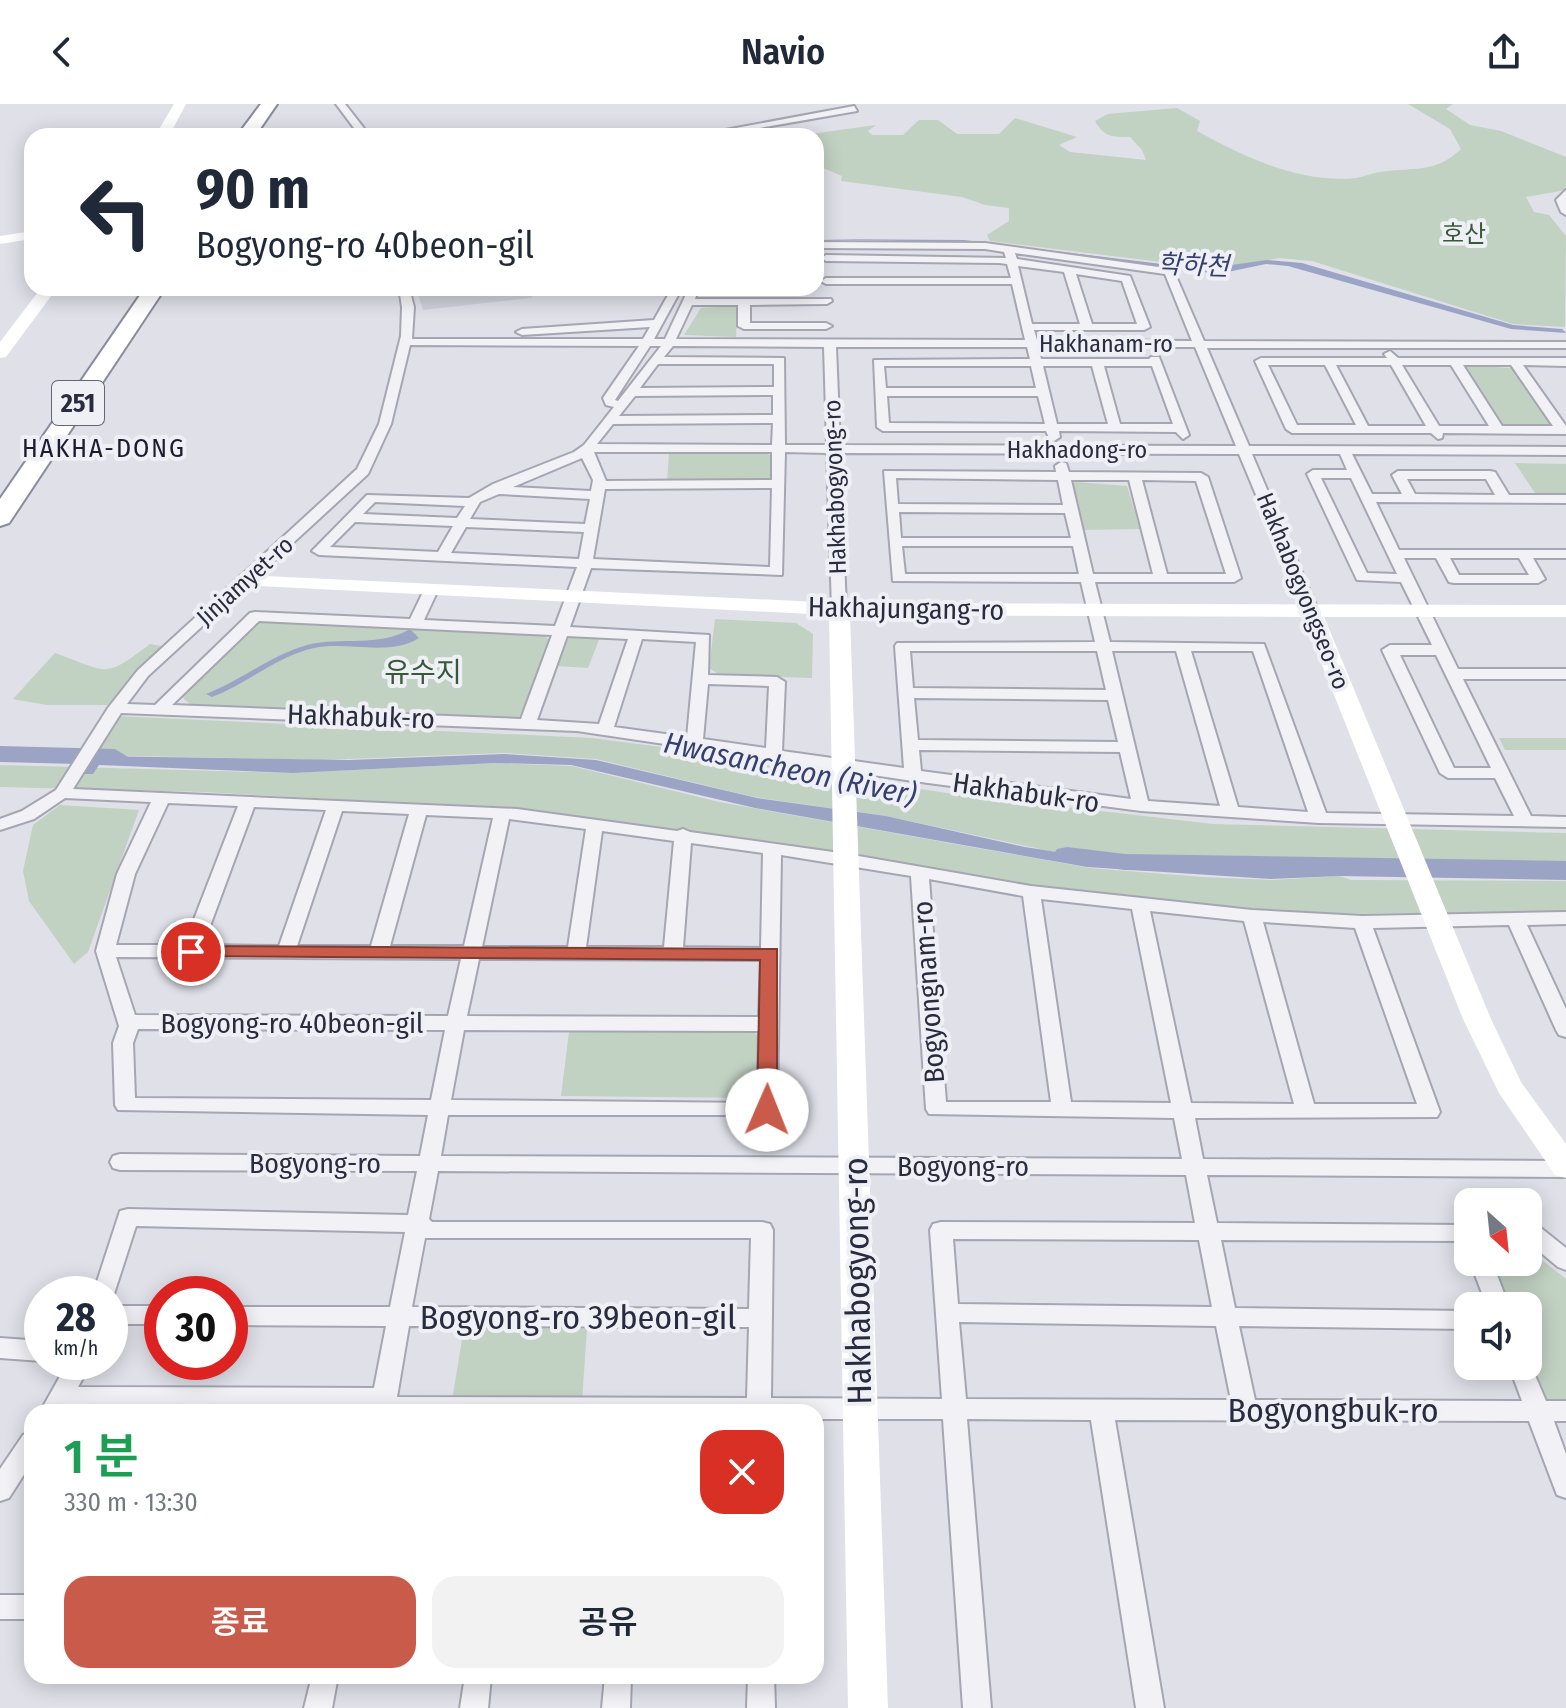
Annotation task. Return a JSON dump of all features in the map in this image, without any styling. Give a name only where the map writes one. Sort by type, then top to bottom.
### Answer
[{"type":"highway","points":[[252,128],[269,104]]},
{"type":"highway","points":[[263,128],[279,104]]},
{"type":"highway","name":"251","points":[[0,492],[135,296]]},
{"type":"highway","name":"251","points":[[0,518],[150,296]]},
{"type":"street","points":[[152,128],[165,104]]},
{"type":"street","points":[[166,128],[180,104]]},
{"type":"street","points":[[340,104],[359,128]]},
{"type":"street","points":[[748,128],[854,109]]},
{"type":"street","points":[[760,126],[788,111]]},
{"type":"street","points":[[1566,193],[1561,200],[1566,212]]},
{"type":"street","points":[[0,242],[24,238]]},
{"type":"street","points":[[824,245],[1009,249],[1141,806]]},
{"type":"street","name":"Hakhabogyongseo-ro","points":[[1009,249],[1169,271],[1246,450],[1436,916]]},
{"type":"street","name":"Hakhabogyong-ro","points":[[824,253],[834,450],[847,856],[868,1708]]},
{"type":"street","points":[[826,258],[1012,262],[1126,278],[1144,327],[1028,327]]},
{"type":"street","points":[[924,258],[927,281]]},
{"type":"street","points":[[1069,270],[1087,327]]},
{"type":"street","points":[[826,281],[1017,281]]},
{"type":"street","points":[[0,328],[25,296]]},
{"type":"street","points":[[0,353],[43,296]]},
{"type":"street","name":"Jinjamyet-ro","points":[[0,825],[28,815],[64,790],[113,712],[143,673],[363,471],[385,424],[407,339],[406,296]]},
{"type":"street","points":[[621,405],[610,402],[609,398],[647,342],[672,296]]},
{"type":"street","points":[[656,361],[780,360],[777,572],[319,551],[372,498],[472,502],[498,487],[579,455],[588,448],[669,343],[692,296]]},
{"type":"street","points":[[729,296],[729,302]]},
{"type":"street","points":[[785,296],[785,302]]},
{"type":"street","points":[[691,302],[827,301]]},
{"type":"street","points":[[744,302],[744,326],[826,326]]},
{"type":"street","points":[[407,339],[656,323]]},
{"type":"street","name":"Hakhanam-ro","points":[[407,339],[1564,347]]},
{"type":"street","points":[[1384,345],[1447,451]]},
{"type":"street","points":[[1156,361],[1182,432],[1115,427],[883,427],[878,362],[1037,362],[1156,361]]},
{"type":"street","points":[[1564,430],[1292,429],[1261,361],[1566,362]]},
{"type":"street","points":[[1097,362],[1115,427]]},
{"type":"street","points":[[1329,362],[1364,429]]},
{"type":"street","points":[[1455,362],[1498,430]]},
{"type":"street","points":[[1515,362],[1564,430]]},
{"type":"street","points":[[631,392],[779,391]]},
{"type":"street","points":[[881,392],[1043,392]]},
{"type":"street","points":[[608,420],[778,419]]},
{"type":"street","points":[[528,722],[576,597],[585,564],[598,490],[588,448]]},
{"type":"street","name":"Hakhadong-ro","points":[[588,448],[1566,451]]},
{"type":"street","points":[[1344,450],[1525,822]]},
{"type":"street","points":[[889,474],[1064,475],[1201,477],[1234,578],[898,578],[889,474]]},
{"type":"street","points":[[1355,474],[1313,474],[1362,577],[1407,578]]},
{"type":"street","points":[[1411,498],[1398,475],[1490,475],[1504,498]]},
{"type":"street","points":[[1134,476],[1161,578]]},
{"type":"street","points":[[498,487],[504,491],[598,490],[778,484]]},
{"type":"street","points":[[1367,498],[1566,499]]},
{"type":"street","points":[[442,557],[472,502]]},
{"type":"street","points":[[893,508],[1072,509]]},
{"type":"street","points":[[353,518],[591,528]]},
{"type":"street","points":[[895,542],[1080,542]]},
{"type":"street","points":[[1395,554],[1566,554]]},
{"type":"street","points":[[1441,554],[1454,579],[1538,579],[1524,554]]},
{"type":"street","name":"Hakhajungang-ro","points":[[246,581],[839,609],[1566,611]]},
{"type":"street","points":[[415,624],[431,590]]},
{"type":"street","points":[[161,708],[255,616],[704,638],[695,740]]},
{"type":"street","points":[[605,729],[636,636]]},
{"type":"street","points":[[913,776],[902,646],[1259,647],[1319,818]]},
{"type":"street","points":[[1182,646],[1231,813]]},
{"type":"street","points":[[1442,650],[1390,650],[1448,773],[1502,773]]},
{"type":"street","points":[[1454,674],[1566,674]]},
{"type":"street","points":[[700,679],[777,682],[774,754]]},
{"type":"street","points":[[906,693],[1115,695]]},
{"type":"street","name":"Hakhabuk-ro","points":[[113,712],[161,708],[528,722],[695,740],[844,770],[1141,806],[1319,818],[1400,829],[1566,822]]},
{"type":"street","points":[[910,745],[1127,747]]},
{"type":"street","name":"Bogyongnam-ro","points":[[64,790],[161,799],[419,808],[595,823],[847,856],[920,875],[1031,892],[1252,916],[1362,922],[1436,916],[1566,918]]},
{"type":"street","points":[[161,799],[126,874],[105,951],[128,1022],[123,1043],[125,1105],[767,1110],[772,848]]},
{"type":"street","points":[[191,952],[248,801]]},
{"type":"street","points":[[286,952],[336,805]]},
{"type":"street","points":[[379,952],[419,808]]},
{"type":"street","name":"Bogyong-ro 40beon-gil","points":[[427,1163],[502,814]]},
{"type":"street","points":[[576,953],[595,823]]},
{"type":"street","points":[[673,953],[683,834]]},
{"type":"street","name":"Bogyongnam-ro","points":[[920,875],[936,1109],[1062,1110]]},
{"type":"street","points":[[1031,892],[1062,1110],[1430,1112],[1362,922]]},
{"type":"street","points":[[1140,904],[1245,1410]]},
{"type":"street","points":[[1252,916],[1306,1111]]},
{"type":"street","points":[[1436,916],[1509,1086],[1566,1168]]},
{"type":"street","points":[[1515,919],[1566,1030]]},
{"type":"street","points":[[105,951],[770,954]]},
{"type":"street","name":"Bogyong-ro 40beon-gil","points":[[128,1022],[769,1024]]},
{"type":"street","name":"Bogyong-ro","points":[[120,1162],[1566,1168]]},
{"type":"street","name":"Bogyong-ro 39beon-gil","points":[[382,1404],[396,1316],[419,1224],[427,1163]]},
{"type":"street","points":[[110,1276],[128,1217],[419,1224],[428,1230],[762,1230],[759,1404]]},
{"type":"street","points":[[977,1708],[941,1230],[1454,1233]]},
{"type":"street","points":[[1542,1241],[1566,1261]]},
{"type":"street","points":[[947,1313],[1454,1320]]},
{"type":"street","name":"Bogyong-ro 39beon-gil","points":[[248,1316],[761,1318]]},
{"type":"street","points":[[0,1348],[24,1350]]},
{"type":"street","points":[[57,1404],[70,1380]]},
{"type":"street","points":[[1526,1380],[1566,1487]]},
{"type":"street","name":"Bogyongbuk-ro","points":[[824,1409],[1566,1411]]},
{"type":"street","points":[[1101,1410],[1150,1708]]},
{"type":"street","points":[[14,1479],[24,1458]]},
{"type":"street","points":[[0,1607],[24,1607]]},
{"type":"street","points":[[318,1708],[323,1684]]},
{"type":"street","points":[[474,1708],[477,1684]]},
{"type":"street","points":[[616,1708],[618,1684]]},
{"type":"street","points":[[761,1684],[761,1708]]},
{"type":"shaded area","points":[[419,296],[533,296],[531,298],[423,310]]},
{"type":"green space","name":"호산","points":[[1408,104],[1453,104],[1446,109],[1470,125],[1501,131],[1566,157],[1566,190],[1526,197],[1534,212],[1549,215],[1566,236],[1565,327],[1513,324],[1312,261],[1279,258],[1219,269],[990,241],[987,235],[1009,221],[1009,208],[985,205],[962,197],[841,181],[842,176],[824,168],[824,132],[876,125],[868,131],[872,135],[903,135],[919,120],[938,120],[957,134],[999,134],[1015,118],[1077,137],[1059,145],[1070,152],[1146,160],[1142,150],[1130,137],[1109,135],[1095,121],[1108,114],[1177,108],[1200,121],[1197,131],[1253,159],[1315,177],[1356,178],[1423,168],[1442,162],[1461,149],[1450,129]]},
{"type":"green space","points":[[738,306],[736,337],[684,335],[701,308]]},
{"type":"green space","points":[[1464,368],[1513,368],[1554,426],[1501,427]]},
{"type":"green space","points":[[669,453],[765,453],[772,456],[771,479],[667,482]]},
{"type":"green space","points":[[1515,463],[1566,464],[1566,494],[1535,493]]},
{"type":"green space","points":[[1071,484],[1127,486],[1140,529],[1081,530]]},
{"type":"green space","points":[[715,619],[796,623],[813,634],[812,678],[720,675],[709,668]]},
{"type":"green space","name":"유수지","points":[[260,621],[543,635],[552,642],[518,720],[191,705],[180,695]]},
{"type":"green space","points":[[577,635],[600,637],[588,668],[557,666],[568,639]]},
{"type":"green space","points":[[150,644],[167,647],[107,705],[47,705],[13,699],[55,653],[105,669],[123,663]]},
{"type":"green space","points":[[116,716],[592,738],[738,757],[818,774],[954,794],[1213,824],[1566,833],[1566,868],[1127,862],[1050,851],[886,816],[754,797],[596,759],[504,753],[321,760],[94,755]]},
{"type":"green space","points":[[1499,738],[1566,738],[1566,750],[1505,750]]},
{"type":"green space","points":[[496,763],[572,766],[719,802],[1090,868],[1272,880],[1339,876],[1351,880],[1566,881],[1566,913],[1302,914],[1080,892],[493,808],[204,792],[0,787],[0,765],[293,773]]},
{"type":"green space","points":[[60,805],[139,810],[88,952],[74,964],[29,901],[23,871],[33,825]]},
{"type":"green space","points":[[569,1032],[754,1032],[759,1037],[761,1091],[751,1098],[561,1096]]},
{"type":"green space","points":[[1542,1260],[1566,1279],[1566,1408],[1556,1407],[1541,1399],[1534,1380],[1542,1380],[1542,1292],[1500,1292],[1493,1276],[1542,1276]]},
{"type":"green space","points":[[464,1327],[587,1329],[582,1401],[452,1401]]},
{"type":"water","points":[[824,239],[964,240],[1203,269],[1267,260],[1302,263],[1513,325],[1562,329],[1566,333],[1511,329],[1288,266],[1266,264],[1218,274],[985,243]]},
{"type":"water","points":[[410,629],[419,638],[407,644],[381,648],[314,648],[287,657],[212,697],[206,694],[294,649],[320,643],[385,638]]},
{"type":"water","points":[[504,754],[596,760],[757,798],[886,816],[1025,847],[1127,863],[1566,869],[1566,880],[1339,876],[1271,879],[1087,867],[755,808],[571,765],[495,763],[293,773],[99,765],[93,774],[81,774],[92,756],[349,760]]},
{"type":"waterway","name":"Hwasancheon (River)","points":[[0,754],[115,757]]},
{"type":"waterway","name":"Hwasancheon (River)","points":[[1067,855],[1125,862],[1566,870]]},
{"type":"district","name":"HAKHA-DONG","points":[[104,448]]},
{"type":"route","points":[[191,952],[770,954],[767,1110]]},
{"type":"water label","name":"학하천","points":[[1193,265]]}]
